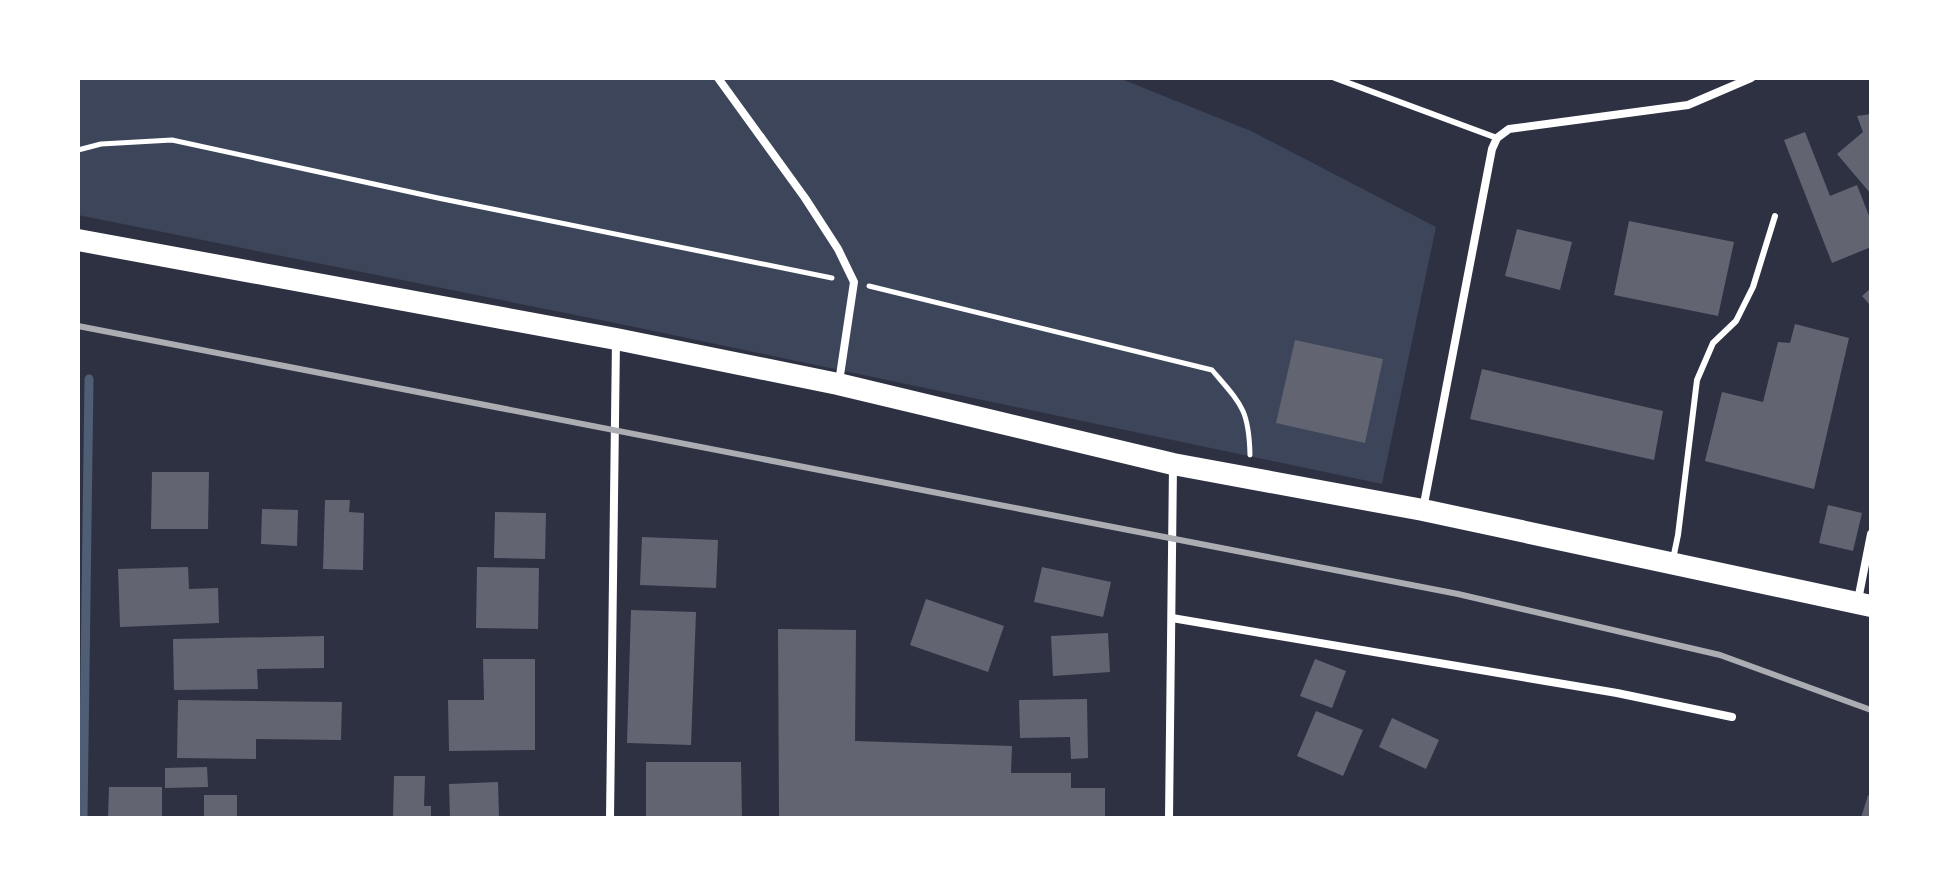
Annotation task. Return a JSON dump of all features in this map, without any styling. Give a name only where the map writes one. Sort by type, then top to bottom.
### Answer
[{"type":"highway","points":[[78,240],[616,339],[838,384],[1173,464],[1423,510],[1864,605]]},
{"type":"street","points":[[718,78],[805,198],[838,249],[854,282],[838,384]]},
{"type":"street","points":[[1423,510],[1492,149],[1497,138],[1509,129],[1688,105],[1751,78]]},
{"type":"street","points":[[610,818],[616,339]]},
{"type":"street","points":[[1169,818],[1173,464]]},
{"type":"street","points":[[1864,605],[1871,534]]},
{"type":"street","points":[[1172,618],[1617,693],[1732,717]]},
{"type":"lane","points":[[1335,78],[1497,138]]},
{"type":"lane","points":[[1672,563],[1697,380],[1713,343],[1736,321],[1753,287],[1775,216]]},
{"type":"path","points":[[78,150],[101,144],[172,140],[438,198],[854,282],[1212,370],[1240,404],[1250,426],[1250,480]]},
{"type":"shaded area","points":[[78,78],[1119,78],[1251,131],[1436,227],[1382,484],[630,326],[78,215]]},
{"type":"building","points":[[1871,114],[1871,194],[1837,154],[1863,132],[1857,116]]},
{"type":"building","points":[[1805,132],[1830,196],[1857,185],[1871,221],[1871,247],[1832,263],[1784,140]]},
{"type":"building","points":[[1629,221],[1734,242],[1718,316],[1614,295]]},
{"type":"building","points":[[1517,229],[1572,242],[1560,290],[1505,276]]},
{"type":"building","points":[[1871,288],[1871,306],[1862,296]]},
{"type":"building","points":[[1795,324],[1849,338],[1814,489],[1705,461],[1722,392],[1763,402],[1778,342],[1790,343]]},
{"type":"building","points":[[1295,340],[1383,359],[1365,443],[1276,423]]},
{"type":"building","points":[[1482,369],[1663,411],[1654,460],[1470,419]]},
{"type":"building","points":[[152,472],[209,472],[208,529],[151,529]]},
{"type":"building","points":[[325,500],[350,500],[349,512],[364,513],[363,570],[323,569]]},
{"type":"building","points":[[1828,505],[1862,513],[1853,551],[1819,543]]},
{"type":"building","points":[[262,509],[298,510],[297,546],[261,544]]},
{"type":"building","points":[[495,512],[546,513],[545,559],[494,558]]},
{"type":"building","points":[[642,537],[718,540],[716,588],[640,585]]},
{"type":"building","points":[[188,567],[189,589],[218,588],[219,623],[120,627],[118,569]]},
{"type":"building","points":[[477,567],[539,568],[538,629],[476,628]]},
{"type":"building","points":[[1042,567],[1111,582],[1103,617],[1034,602]]},
{"type":"building","points":[[926,599],[1004,626],[988,672],[910,645]]},
{"type":"building","points":[[631,610],[696,612],[691,745],[627,743]]},
{"type":"building","points":[[778,629],[856,630],[855,741],[1012,746],[1011,773],[1071,773],[1071,788],[1105,788],[1105,818],[779,818]]},
{"type":"building","points":[[1108,633],[1110,672],[1053,676],[1051,636]]},
{"type":"building","points":[[324,636],[324,668],[257,669],[258,689],[174,690],[173,639]]},
{"type":"building","points":[[483,659],[535,659],[535,750],[449,751],[448,700],[484,700]]},
{"type":"building","points":[[1315,659],[1346,671],[1332,708],[1300,696]]},
{"type":"building","points":[[1087,699],[1088,758],[1071,759],[1070,737],[1020,738],[1019,700]]},
{"type":"building","points":[[178,700],[342,702],[341,740],[256,739],[256,759],[177,758]]},
{"type":"building","points":[[1316,711],[1363,730],[1343,776],[1297,756]]},
{"type":"building","points":[[1392,718],[1439,740],[1426,769],[1379,747]]},
{"type":"building","points":[[646,762],[741,762],[742,818],[646,818]]},
{"type":"building","points":[[207,767],[208,787],[165,788],[165,768]]},
{"type":"building","points":[[394,776],[425,776],[424,806],[431,806],[431,818],[393,818]]},
{"type":"building","points":[[498,782],[499,818],[450,818],[449,784]]},
{"type":"building","points":[[109,787],[162,787],[162,818],[108,818]]},
{"type":"building","points":[[204,795],[237,795],[237,818],[204,818]]},
{"type":"building","points":[[1868,795],[1871,796],[1871,818],[1861,818]]},
{"type":"waterway","points":[[83,818],[89,379]]},
{"type":"railway","points":[[78,326],[1458,594],[1720,655],[1871,710]]}]
